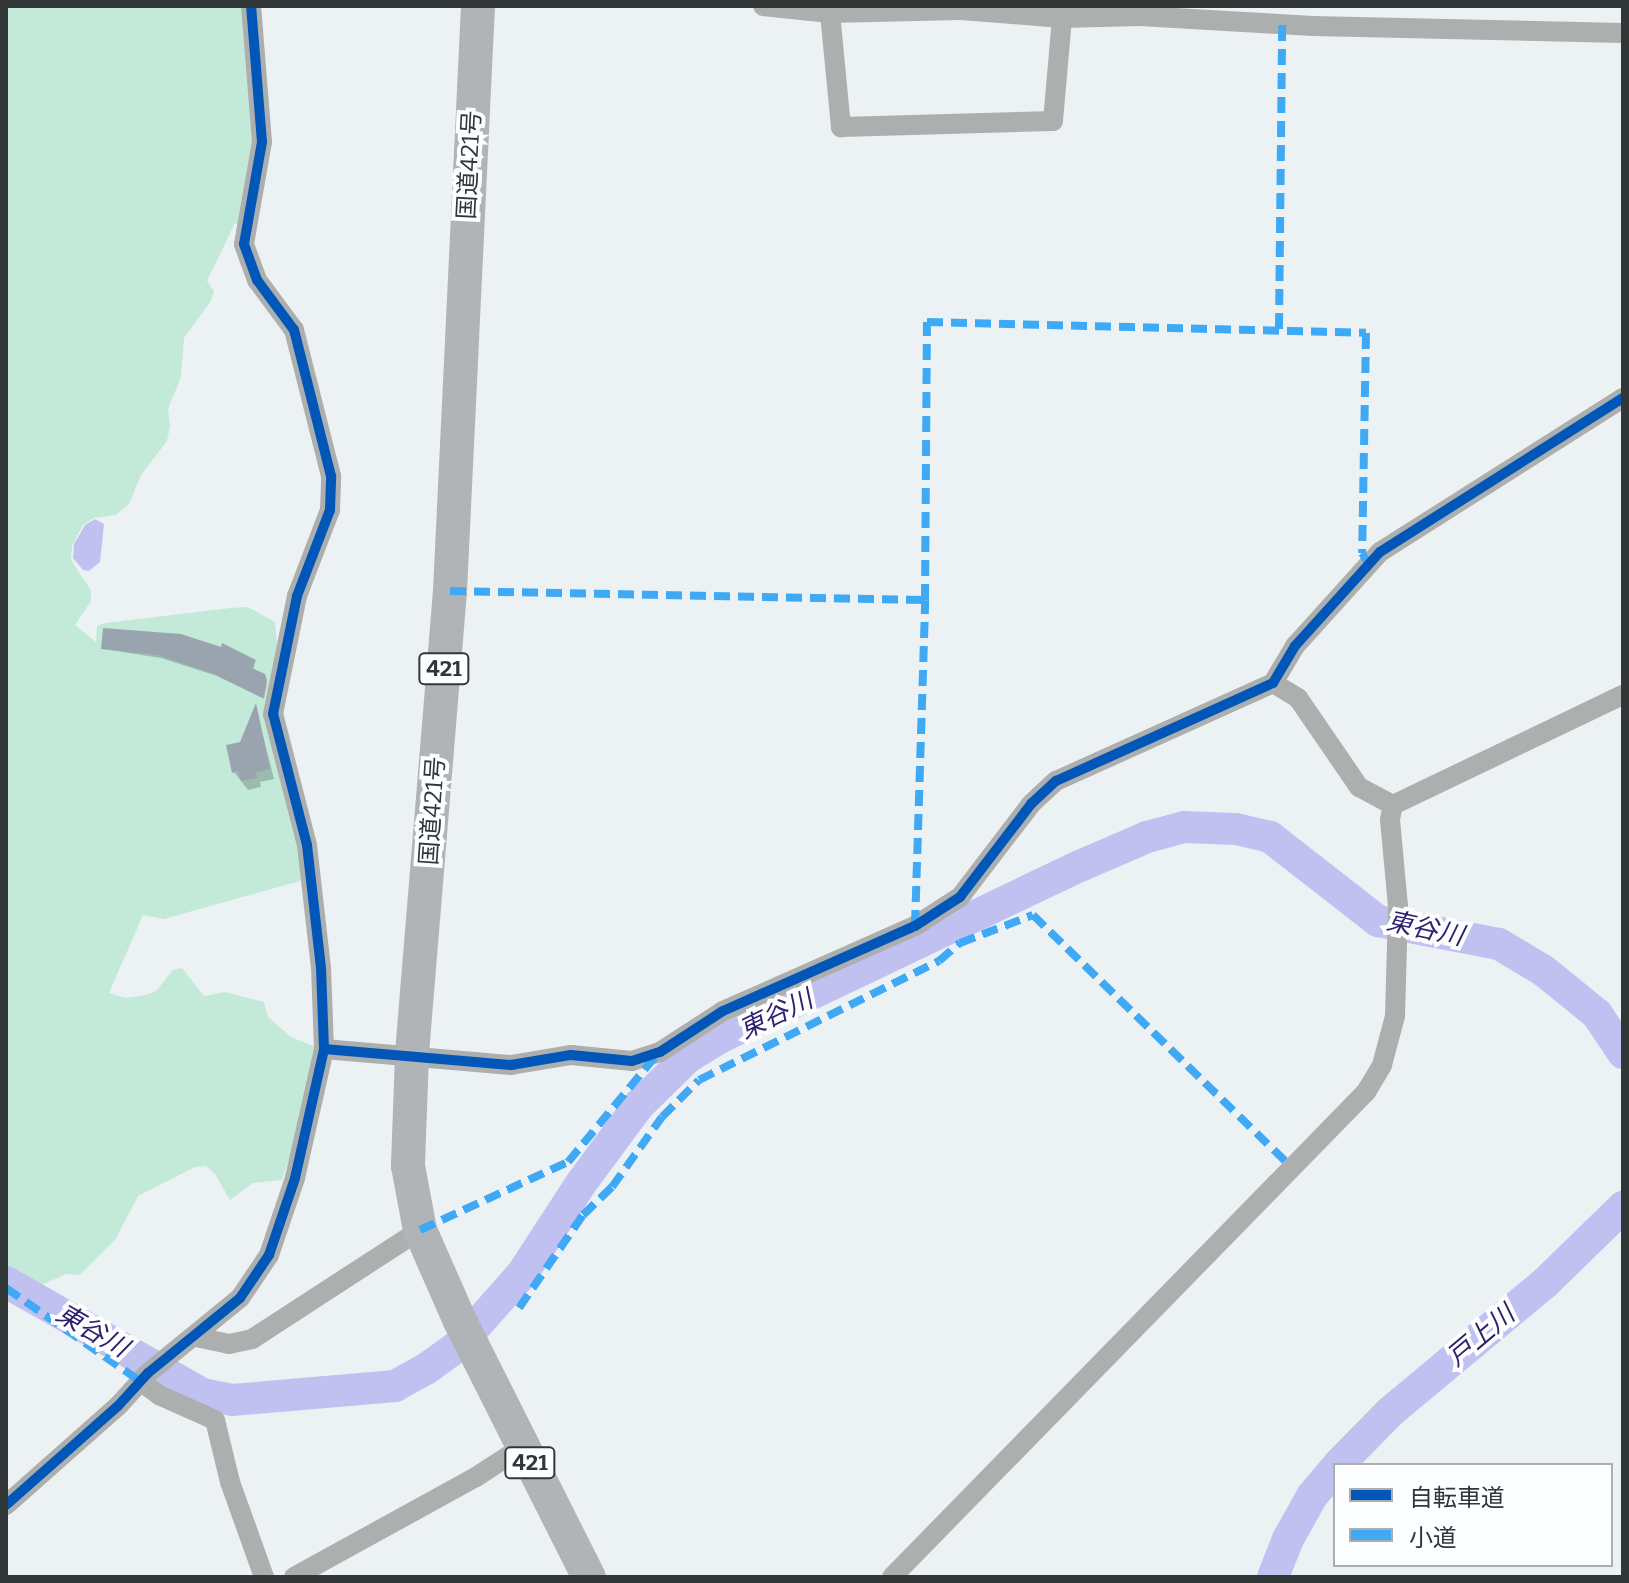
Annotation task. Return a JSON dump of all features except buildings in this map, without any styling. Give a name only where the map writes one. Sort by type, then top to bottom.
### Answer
[{"type":"highway","name":"国道421号","points":[[478,6],[450,591],[412,1055],[408,1166],[420,1230],[466,1334],[589,1577]]},
{"type":"street","points":[[6,1505],[118,1406],[165,1358],[196,1337],[240,1298],[269,1255],[295,1178],[324,1049],[321,968],[307,845],[273,714],[297,596],[330,510],[331,476],[294,330],[257,280],[244,244],[262,142],[251,6]]},
{"type":"street","points":[[763,6],[830,13],[984,9],[1062,18],[1140,16],[1313,26],[1623,33]]},
{"type":"street","points":[[830,13],[841,127],[1053,121],[1062,18]]},
{"type":"street","points":[[324,1049],[511,1065],[571,1055],[632,1061],[660,1052],[723,1011],[915,926],[960,897],[1031,804],[1056,781],[1273,683],[1295,646],[1380,552],[1623,398]]},
{"type":"street","points":[[1273,683],[1298,698],[1359,787],[1393,805]]},
{"type":"street","points":[[1393,805],[1623,695]]},
{"type":"street","points":[[892,1577],[1366,1092],[1382,1065],[1395,1016],[1398,906],[1390,819],[1393,805]]},
{"type":"street","points":[[196,1337],[229,1344],[252,1339],[420,1230]]},
{"type":"street","points":[[144,1377],[159,1395],[215,1420],[230,1482],[264,1577]]},
{"type":"street","points":[[294,1577],[476,1477],[522,1447]]},
{"type":"green space","points":[[6,6],[248,6],[257,121],[241,226],[235,223],[207,281],[214,291],[211,301],[184,338],[181,377],[168,409],[170,426],[167,441],[141,475],[129,504],[116,515],[94,518],[83,525],[72,546],[71,560],[91,590],[91,601],[75,625],[96,642],[97,626],[105,623],[230,608],[248,607],[275,622],[279,665],[275,690],[304,874],[300,881],[164,919],[143,915],[109,993],[125,998],[146,995],[156,991],[173,970],[182,968],[204,996],[225,992],[264,1002],[268,1017],[291,1037],[319,1048],[303,1120],[282,1180],[253,1183],[230,1200],[215,1174],[206,1166],[195,1167],[138,1196],[115,1240],[80,1275],[66,1274],[35,1288],[6,1272]]},
{"type":"water","points":[[95,519],[104,524],[100,562],[89,571],[83,570],[73,558],[74,544],[85,525]]},
{"type":"waterway","name":"東谷川","points":[[6,1282],[202,1394],[232,1400],[395,1386],[458,1346],[522,1274],[582,1182],[639,1105],[687,1058],[719,1038],[1080,866],[1147,837],[1185,827],[1236,829],[1270,837],[1378,921],[1499,944],[1544,971],[1597,1014],[1623,1053]]},
{"type":"waterway","name":"戸上川","points":[[1340,1463],[1390,1412],[1545,1283],[1623,1207]]},
{"type":"waterway","name":"戸上川","points":[[1273,1577],[1288,1539],[1312,1496],[1333,1471]]},
{"type":"marked path","points":[[1279,329],[1282,24]]},
{"type":"marked path","points":[[915,926],[925,600],[927,322],[1366,333],[1362,553],[1368,563]]},
{"type":"marked path","points":[[450,591],[925,600]]},
{"type":"marked path","points":[[519,1308],[583,1215],[612,1187],[662,1117],[699,1080],[939,961],[960,943],[1033,915],[1290,1166]]},
{"type":"marked path","points":[[420,1230],[568,1162],[655,1057]]},
{"type":"marked path","points":[[6,1288],[140,1381]]},
{"type":"cycle path","points":[[6,1505],[118,1406],[148,1373],[240,1298],[269,1255],[295,1178],[324,1049],[321,968],[307,845],[273,714],[297,596],[330,510],[331,476],[294,330],[257,280],[244,244],[262,142],[251,6]]},
{"type":"cycle path","points":[[324,1049],[511,1065],[571,1055],[632,1061],[660,1052],[723,1011],[915,926],[960,897],[1031,804],[1056,781],[1273,683],[1295,646],[1380,552],[1623,398]]}]
